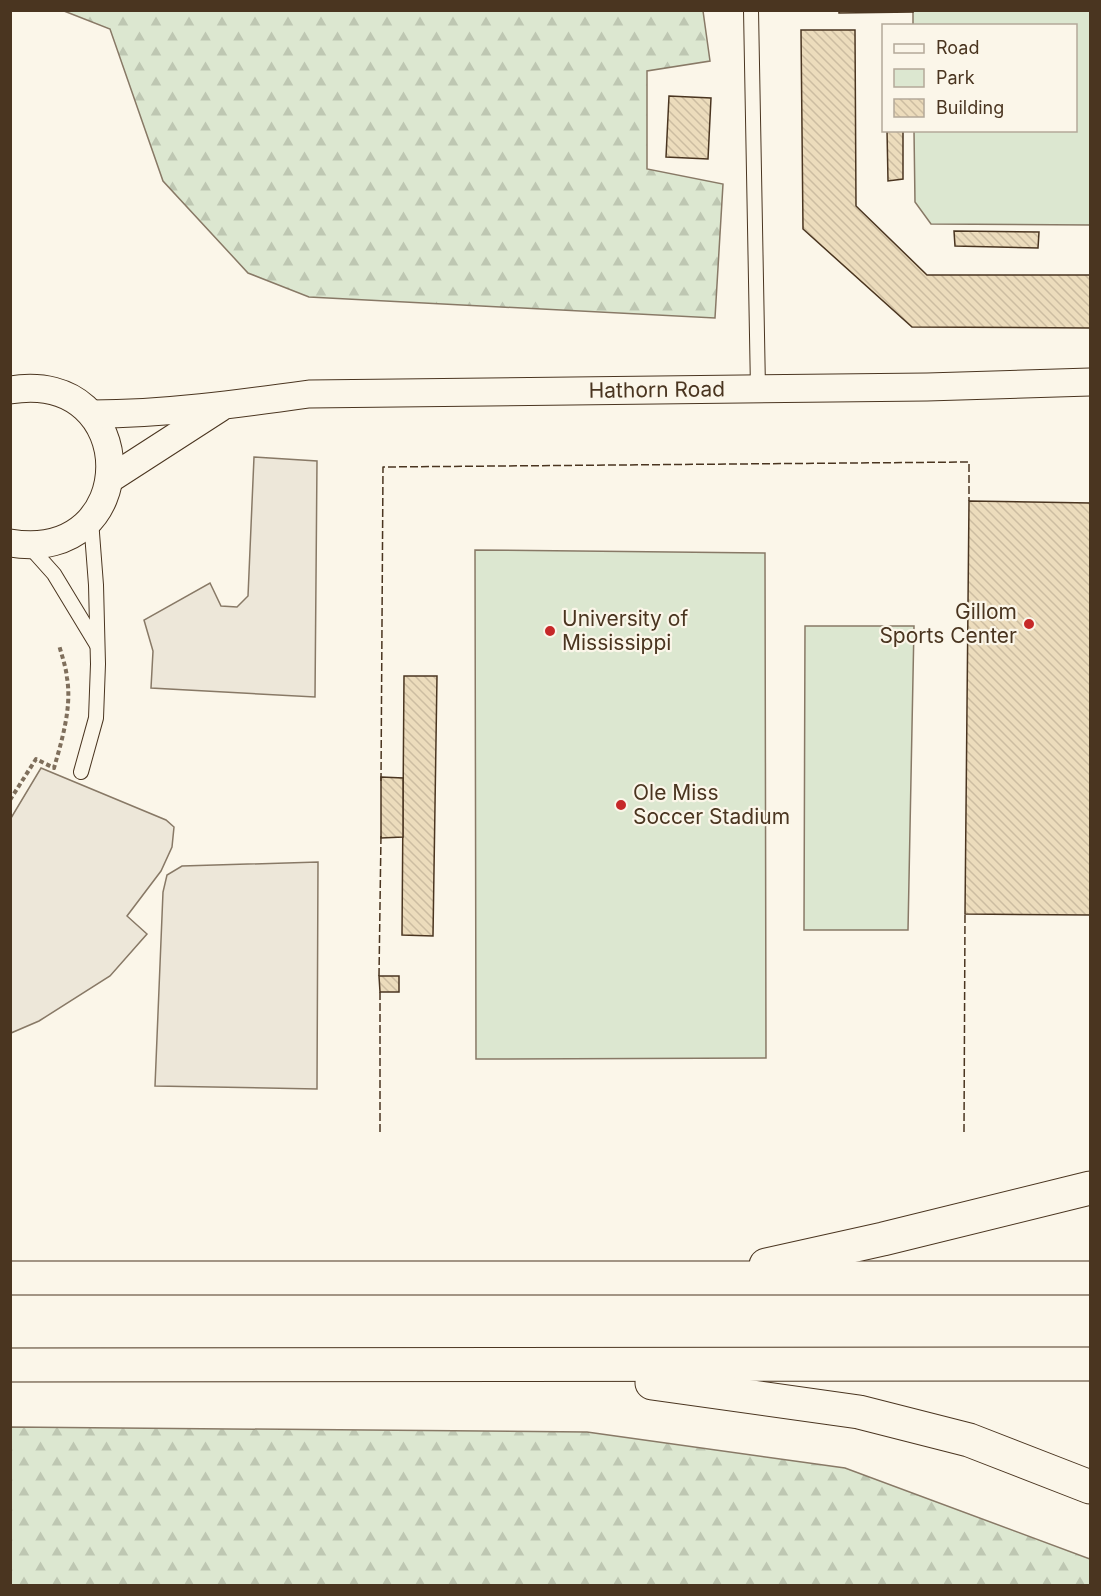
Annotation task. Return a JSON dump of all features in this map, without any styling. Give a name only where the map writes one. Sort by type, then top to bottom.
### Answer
[{"type":"highway","points":[[706,1278],[883,1239],[1090,1188]]},
{"type":"highway","points":[[10,1278],[1090,1278]]},
{"type":"highway","points":[[10,1365],[1090,1364]]},
{"type":"highway","points":[[514,1366],[709,1390],[859,1412],[969,1440],[1090,1486]]},
{"type":"street","points":[[17,382],[53,389],[74,399],[92,414],[105,434],[111,457],[110,479],[104,501],[91,520],[74,534],[52,544],[20,544]]},
{"type":"street","name":"Hathorn Road","points":[[92,414],[126,414],[222,406],[309,394],[927,387],[1090,382]]},
{"type":"street","name":"Hathorn Road","points":[[110,479],[222,406]]},
{"type":"lane","points":[[752,10],[758,389]]},
{"type":"lane","points":[[81,772],[96,718],[98,647],[91,520]]},
{"type":"lane","points":[[20,544],[54,574],[98,647]]},
{"type":"path","points":[[10,800],[36,759],[54,768],[68,708],[68,680],[59,645]]},
{"type":"green space","points":[[64,11],[703,11],[710,61],[647,71],[647,169],[723,184],[715,318],[309,297],[248,273],[163,181],[110,29]]},
{"type":"green space","points":[[913,11],[1090,11],[1090,225],[931,224],[915,202],[914,132],[1077,132],[1077,24],[913,24]]},
{"type":"green space","name":"Ole Miss Soccer Stadium","points":[[475,550],[765,553],[766,1058],[476,1059]]},
{"type":"green space","points":[[805,626],[914,626],[908,930],[804,930]]},
{"type":"green space","points":[[11,1427],[587,1432],[845,1468],[1090,1559],[1090,1585],[11,1585]]},
{"type":"shaded area","points":[[254,457],[317,461],[315,697],[151,688],[153,651],[144,620],[210,583],[221,606],[237,607],[248,596]]},
{"type":"shaded area","points":[[41,768],[166,820],[174,827],[172,847],[161,871],[127,916],[147,934],[110,976],[39,1021],[11,1033],[11,818]]},
{"type":"shaded area","points":[[318,862],[317,1089],[155,1086],[163,892],[167,875],[182,866]]},
{"type":"building","points":[[839,10],[913,10],[913,12],[839,13]]},
{"type":"building","points":[[801,30],[855,30],[856,206],[927,275],[1090,275],[1090,328],[912,327],[803,229]]},
{"type":"building","points":[[669,96],[711,98],[708,159],[666,157]]},
{"type":"building","points":[[887,132],[903,132],[903,179],[888,181]]},
{"type":"building","points":[[954,231],[1039,232],[1038,248],[955,246]]},
{"type":"building","name":"Gillom Sports Center","points":[[969,501],[1090,503],[1090,915],[965,914]]},
{"type":"building","points":[[404,676],[437,676],[433,936],[402,935]]},
{"type":"building","points":[[381,777],[403,778],[403,837],[381,838]]},
{"type":"building","points":[[379,976],[399,976],[399,992],[380,992]]},
{"type":"fence","points":[[381,781],[383,467],[969,462],[969,501]]},
{"type":"fence","points":[[379,976],[381,835]]},
{"type":"fence","points":[[964,1132],[965,914]]},
{"type":"fence","points":[[380,992],[380,1135]]},
{"type":"place","name":"Gillom Sports Center","points":[[1029,624]]},
{"type":"place","name":"University of Mississippi","points":[[550,631]]},
{"type":"place","name":"Ole Miss Soccer Stadium","points":[[621,805]]}]
